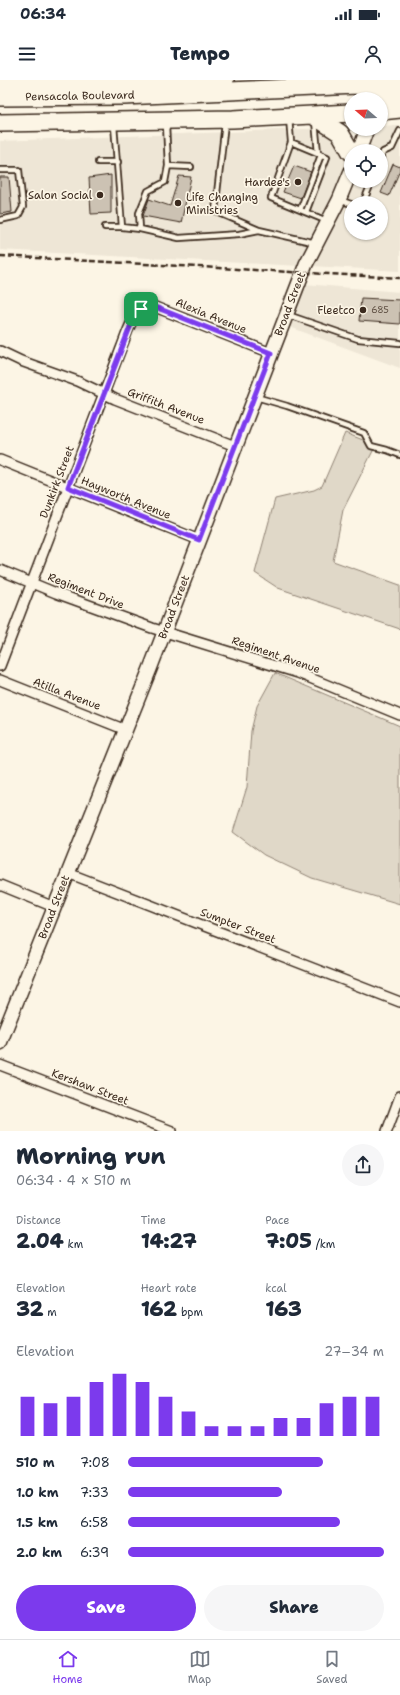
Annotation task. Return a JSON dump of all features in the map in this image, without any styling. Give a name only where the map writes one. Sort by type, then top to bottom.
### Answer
[{"type":"highway","points":[[0,81],[6,85],[56,87],[239,80]]},
{"type":"highway","points":[[249,80],[274,87]]},
{"type":"highway","name":"Pensacola Boulevard","points":[[0,97],[56,87],[387,87]]},
{"type":"highway","points":[[377,92],[387,87]]},
{"type":"highway","points":[[388,98],[400,92]]},
{"type":"highway","points":[[218,120],[236,108],[344,102]]},
{"type":"highway","points":[[388,110],[400,109]]},
{"type":"highway","points":[[0,123],[218,120],[344,114]]},
{"type":"highway","points":[[314,116],[340,133],[346,144]]},
{"type":"street","name":"Broad Street","points":[[0,1043],[165,632],[286,314],[316,243],[344,188]]},
{"type":"street","name":"Alexia Avenue","points":[[141,309],[148,306],[155,307],[271,353]]},
{"type":"street","name":"Dunkirk Street","points":[[0,666],[132,322],[141,309]]},
{"type":"street","name":"Griffith Avenue","points":[[0,351],[21,361],[77,381],[115,399],[235,446]]},
{"type":"street","name":"Hayworth Avenue","points":[[0,460],[199,540]]},
{"type":"street","name":"Regiment Drive","points":[[0,570],[56,593],[165,632]]},
{"type":"street","name":"Regiment Avenue","points":[[165,632],[298,673],[400,715]]},
{"type":"street","name":"Atilla Avenue","points":[[0,680],[126,730]]},
{"type":"street","name":"Sumpter Street","points":[[68,873],[400,1002]]},
{"type":"street","points":[[0,885],[54,907]]},
{"type":"street","name":"Kershaw Street","points":[[0,1065],[172,1131]]},
{"type":"street","points":[[387,1131],[400,1096]]},
{"type":"lane","points":[[300,210],[319,154],[314,116]]},
{"type":"lane","points":[[289,117],[291,142],[271,198],[327,221]]},
{"type":"lane","points":[[140,229],[138,213],[148,191],[165,182],[168,166],[166,120]]},
{"type":"lane","points":[[218,120],[215,211],[258,230],[316,243]]},
{"type":"lane","points":[[113,122],[118,162],[122,227]]},
{"type":"lane","points":[[388,150],[392,148],[400,131]]},
{"type":"lane","points":[[291,142],[327,157],[306,212]]},
{"type":"lane","points":[[98,162],[118,162]]},
{"type":"lane","points":[[168,166],[191,167]]},
{"type":"lane","points":[[0,170],[18,170],[23,207],[18,216],[0,220]]},
{"type":"lane","points":[[339,200],[344,202]]},
{"type":"lane","points":[[105,227],[140,229],[179,238],[239,234],[258,230]]},
{"type":"lane","points":[[286,314],[358,339],[400,343]]},
{"type":"lane","points":[[254,396],[364,433],[371,446],[388,450],[400,455]]},
{"type":"shaded area","points":[[400,125],[400,271],[311,266],[344,199],[344,240],[388,240],[388,196],[346,196],[350,188],[388,188],[388,144],[367,144],[369,136],[388,136],[388,126]]},
{"type":"shaded area","points":[[329,128],[344,148],[344,174],[300,266],[0,250],[0,141]]},
{"type":"shaded area","points":[[304,284],[400,292],[400,368],[287,326]]},
{"type":"shaded area","points":[[345,433],[376,445],[343,510],[333,561],[400,585],[400,629],[278,588],[255,573],[275,499],[314,490],[322,486]]},
{"type":"shaded area","points":[[275,673],[400,726],[400,904],[312,878],[264,855],[233,832],[247,787],[251,731],[257,706]]},
{"type":"building","points":[[393,164],[400,167],[389,196],[381,193],[383,188],[388,188],[388,176]]},
{"type":"building","name":"Hardee's","points":[[294,166],[311,172],[301,198],[283,192]]},
{"type":"building","name":"Salon Social","points":[[111,175],[111,213],[91,214],[89,178]]},
{"type":"building","name":"Life Changing Ministries","points":[[179,176],[191,177],[181,223],[143,216],[149,199],[170,206]]},
{"type":"building","points":[[0,177],[9,177],[12,212],[0,214]]},
{"type":"building","points":[[361,298],[400,300],[400,324],[359,321]]},
{"type":"railway","points":[[0,256],[400,278]]},
{"type":"place","name":"Hardee's","points":[[298,182]]},
{"type":"place","name":"Salon Social","points":[[100,195]]},
{"type":"place","name":"Life Changing Ministries","points":[[178,203]]},
{"type":"place","name":"Fleetco","points":[[363,310]]},
{"type":"route","points":[[148,306],[155,307],[271,353],[199,540],[68,487],[105,394],[122,346],[132,322],[141,309],[148,306]]}]
